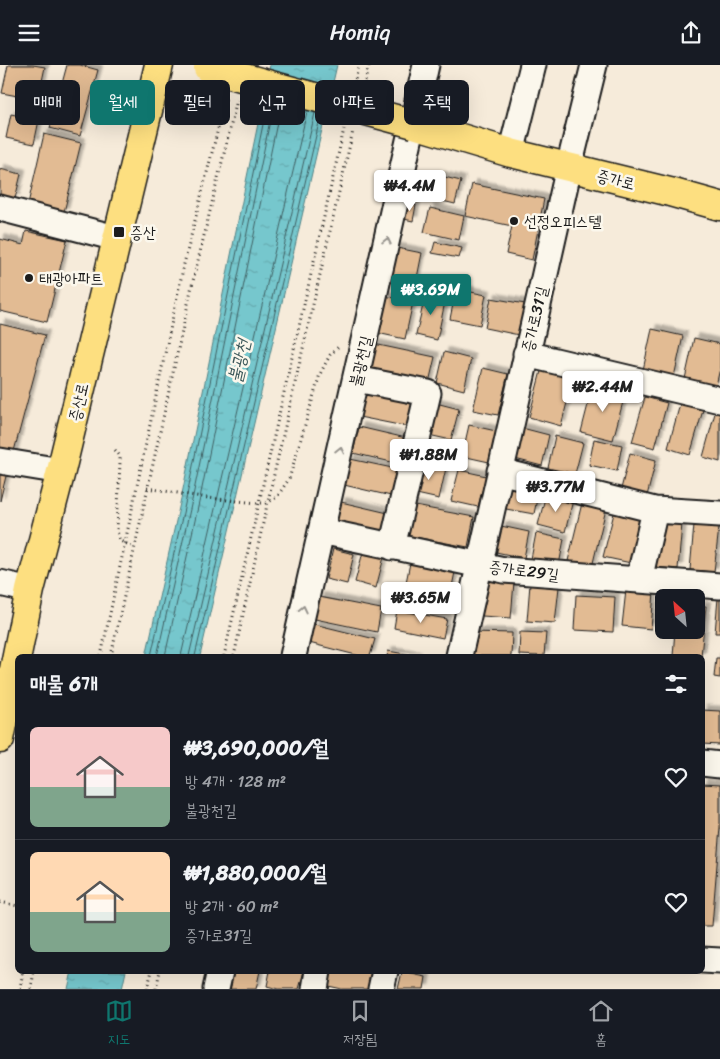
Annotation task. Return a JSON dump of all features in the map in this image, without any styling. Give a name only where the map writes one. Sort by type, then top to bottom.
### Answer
[{"type":"main road","name":"증산로","points":[[17,654],[30,590],[61,471],[159,65]]},
{"type":"main road","name":"증가로","points":[[203,66],[404,120]]},
{"type":"main road","name":"증가로","points":[[420,125],[511,153],[720,206]]},
{"type":"main road","name":"증산로","points":[[0,739],[15,664]]},
{"type":"street","name":"불광천길","points":[[423,80],[426,65]]},
{"type":"street","points":[[511,153],[533,65]]},
{"type":"street","name":"증가로31길","points":[[459,654],[526,354],[594,65]]},
{"type":"street","name":"불광천길","points":[[293,654],[414,125]]},
{"type":"street","points":[[0,208],[116,238]]},
{"type":"street","points":[[526,354],[720,400]]},
{"type":"street","points":[[356,379],[428,393],[392,547]]},
{"type":"street","points":[[0,461],[61,471]]},
{"type":"street","points":[[500,471],[655,510],[720,514]]},
{"type":"street","points":[[639,580],[655,510]]},
{"type":"street","name":"증가로29길","points":[[321,531],[504,570],[720,586]]},
{"type":"street","points":[[0,583],[30,590]]},
{"type":"street","points":[[705,763],[720,765]]},
{"type":"street","points":[[705,960],[720,961]]},
{"type":"street","points":[[216,989],[219,974]]},
{"type":"street","points":[[315,989],[318,974]]},
{"type":"street","points":[[381,989],[384,974]]},
{"type":"path","points":[[355,80],[359,65]]},
{"type":"path","points":[[365,80],[369,65]]},
{"type":"path","points":[[111,654],[193,281],[238,93]]},
{"type":"path","points":[[101,654],[184,264],[220,125]]},
{"type":"path","points":[[224,654],[345,125]]},
{"type":"path","points":[[234,654],[267,503],[355,125]]},
{"type":"path","points":[[147,488],[208,498],[267,503],[282,492],[289,479],[320,374],[330,355],[339,346],[350,340],[365,339]]},
{"type":"path","points":[[115,450],[120,456],[117,531],[120,541],[134,547]]},
{"type":"path","points":[[2,903],[15,905]]},
{"type":"path","points":[[20,989],[22,974]]},
{"type":"path","points":[[31,989],[34,974]]},
{"type":"path","points":[[148,989],[151,974]]},
{"type":"path","points":[[156,989],[159,974]]},
{"type":"water","name":"불광천","points":[[270,65],[337,65],[334,80],[315,80],[315,125],[323,125],[200,654],[146,654],[182,494],[258,125],[305,125],[305,80],[267,80]]},
{"type":"water","points":[[71,974],[125,974],[122,989],[68,989]]},
{"type":"building","points":[[8,65],[45,67],[42,80],[15,80],[15,96],[2,93]]},
{"type":"building","points":[[67,65],[80,65],[98,70],[95,80],[90,80],[90,99],[80,136],[50,128],[51,125],[80,125],[80,80],[63,80]]},
{"type":"building","points":[[11,114],[15,115],[15,125],[38,125],[34,144],[6,138]]},
{"type":"building","points":[[44,134],[81,143],[64,212],[28,204]]},
{"type":"building","points":[[0,169],[21,174],[15,199],[0,196]]},
{"type":"building","points":[[440,176],[461,181],[455,204],[413,194],[417,177],[438,183]]},
{"type":"building","name":"선정오피스텔","points":[[472,184],[544,199],[532,260],[506,254],[512,226],[465,216]]},
{"type":"building","points":[[407,204],[416,205],[413,221],[404,219]]},
{"type":"building","points":[[430,208],[464,216],[459,240],[424,232]]},
{"type":"building","name":"태광아파트","points":[[26,231],[67,240],[47,322],[0,311],[0,239],[23,245]]},
{"type":"building","points":[[435,242],[462,248],[459,258],[432,253]]},
{"type":"building","points":[[392,247],[422,253],[416,283],[386,277]]},
{"type":"building","points":[[456,289],[486,295],[480,325],[450,319]]},
{"type":"building","points":[[426,292],[446,297],[437,340],[416,335]]},
{"type":"building","points":[[385,296],[413,302],[405,339],[377,333]]},
{"type":"building","points":[[491,298],[525,304],[519,335],[485,328]]},
{"type":"building","points":[[0,324],[45,335],[13,455],[0,451]]},
{"type":"building","points":[[652,329],[683,336],[674,377],[643,370]]},
{"type":"building","points":[[694,338],[720,344],[720,368],[716,386],[685,379]]},
{"type":"building","points":[[374,344],[435,357],[428,387],[367,374]]},
{"type":"building","points":[[444,352],[471,359],[464,390],[437,383]]},
{"type":"building","points":[[483,368],[508,374],[498,415],[473,410]]},
{"type":"building","points":[[541,371],[573,379],[561,426],[529,417]]},
{"type":"building","points":[[593,385],[625,394],[613,440],[581,432]]},
{"type":"building","points":[[365,387],[420,398],[414,428],[359,417]]},
{"type":"building","points":[[645,397],[667,403],[655,448],[632,442]]},
{"type":"building","points":[[432,402],[459,409],[451,440],[424,434]]},
{"type":"building","points":[[680,404],[703,410],[690,455],[668,448]]},
{"type":"building","points":[[715,413],[720,414],[720,462],[703,457]]},
{"type":"building","points":[[469,425],[496,431],[489,462],[462,456]]},
{"type":"building","points":[[359,427],[406,438],[400,464],[353,453]]},
{"type":"building","points":[[522,428],[549,435],[542,466],[515,459]]},
{"type":"building","points":[[555,436],[583,443],[575,474],[548,468]]},
{"type":"building","points":[[594,439],[622,445],[617,471],[589,465]]},
{"type":"building","points":[[630,453],[656,460],[647,496],[621,489]]},
{"type":"building","points":[[350,459],[397,469],[391,496],[344,485]]},
{"type":"building","points":[[419,462],[446,468],[439,499],[412,493]]},
{"type":"building","points":[[459,470],[486,476],[478,507],[451,501]]},
{"type":"building","points":[[0,471],[7,472],[0,501]]},
{"type":"building","points":[[511,482],[539,488],[534,514],[506,509]]},
{"type":"building","points":[[546,494],[573,500],[565,532],[538,525]]},
{"type":"building","points":[[341,502],[388,513],[384,531],[376,537],[337,522]]},
{"type":"building","points":[[582,503],[606,509],[592,567],[568,561]]},
{"type":"building","points":[[410,505],[474,517],[468,547],[404,535]]},
{"type":"building","points":[[615,509],[643,515],[631,563],[603,557]]},
{"type":"building","points":[[658,522],[682,524],[678,569],[653,567]]},
{"type":"building","points":[[694,525],[719,527],[714,572],[690,570]]},
{"type":"building","points":[[501,526],[529,532],[524,558],[496,552]]},
{"type":"building","points":[[536,533],[564,539],[559,565],[531,559]]},
{"type":"building","points":[[333,549],[354,554],[347,584],[326,579]]},
{"type":"building","points":[[363,552],[384,557],[376,588],[355,582]]},
{"type":"building","points":[[410,563],[455,572],[448,606],[403,597]]},
{"type":"building","points":[[486,579],[514,582],[511,618],[482,616]]},
{"type":"building","points":[[530,584],[559,587],[555,623],[527,621]]},
{"type":"building","points":[[626,590],[654,592],[651,629],[622,626]]},
{"type":"building","points":[[576,595],[615,597],[613,632],[574,630]]},
{"type":"building","points":[[319,597],[381,609],[377,632],[315,619]]},
{"type":"building","points":[[718,598],[720,598],[720,633],[715,633]]},
{"type":"building","points":[[397,610],[447,619],[443,638],[394,628]]},
{"type":"building","points":[[314,624],[375,639],[371,654],[352,654],[309,643]]},
{"type":"building","points":[[472,632],[512,633],[511,654],[471,654]]},
{"type":"building","points":[[520,632],[546,633],[544,654],[519,654]]},
{"type":"building","points":[[674,639],[703,639],[701,654],[673,654]]},
{"type":"building","points":[[388,651],[405,654],[387,654]]},
{"type":"building","points":[[716,658],[720,658],[720,678],[714,677]]},
{"type":"building","points":[[705,710],[720,711],[720,745],[705,744]]},
{"type":"building","points":[[705,784],[720,785],[720,827],[712,926],[705,926]]},
{"type":"building","points":[[233,974],[259,974],[256,989],[230,989]]},
{"type":"building","points":[[269,974],[303,974],[299,989],[278,989],[267,986]]},
{"type":"building","points":[[326,974],[372,974],[369,989],[342,989],[324,985]]},
{"type":"building","points":[[402,974],[426,977],[424,989],[398,989]]},
{"type":"place","name":"선정오피스텔","points":[[514,221]]},
{"type":"place","name":"증산","points":[[119,232]]},
{"type":"place","name":"태광아파트","points":[[29,278]]}]
